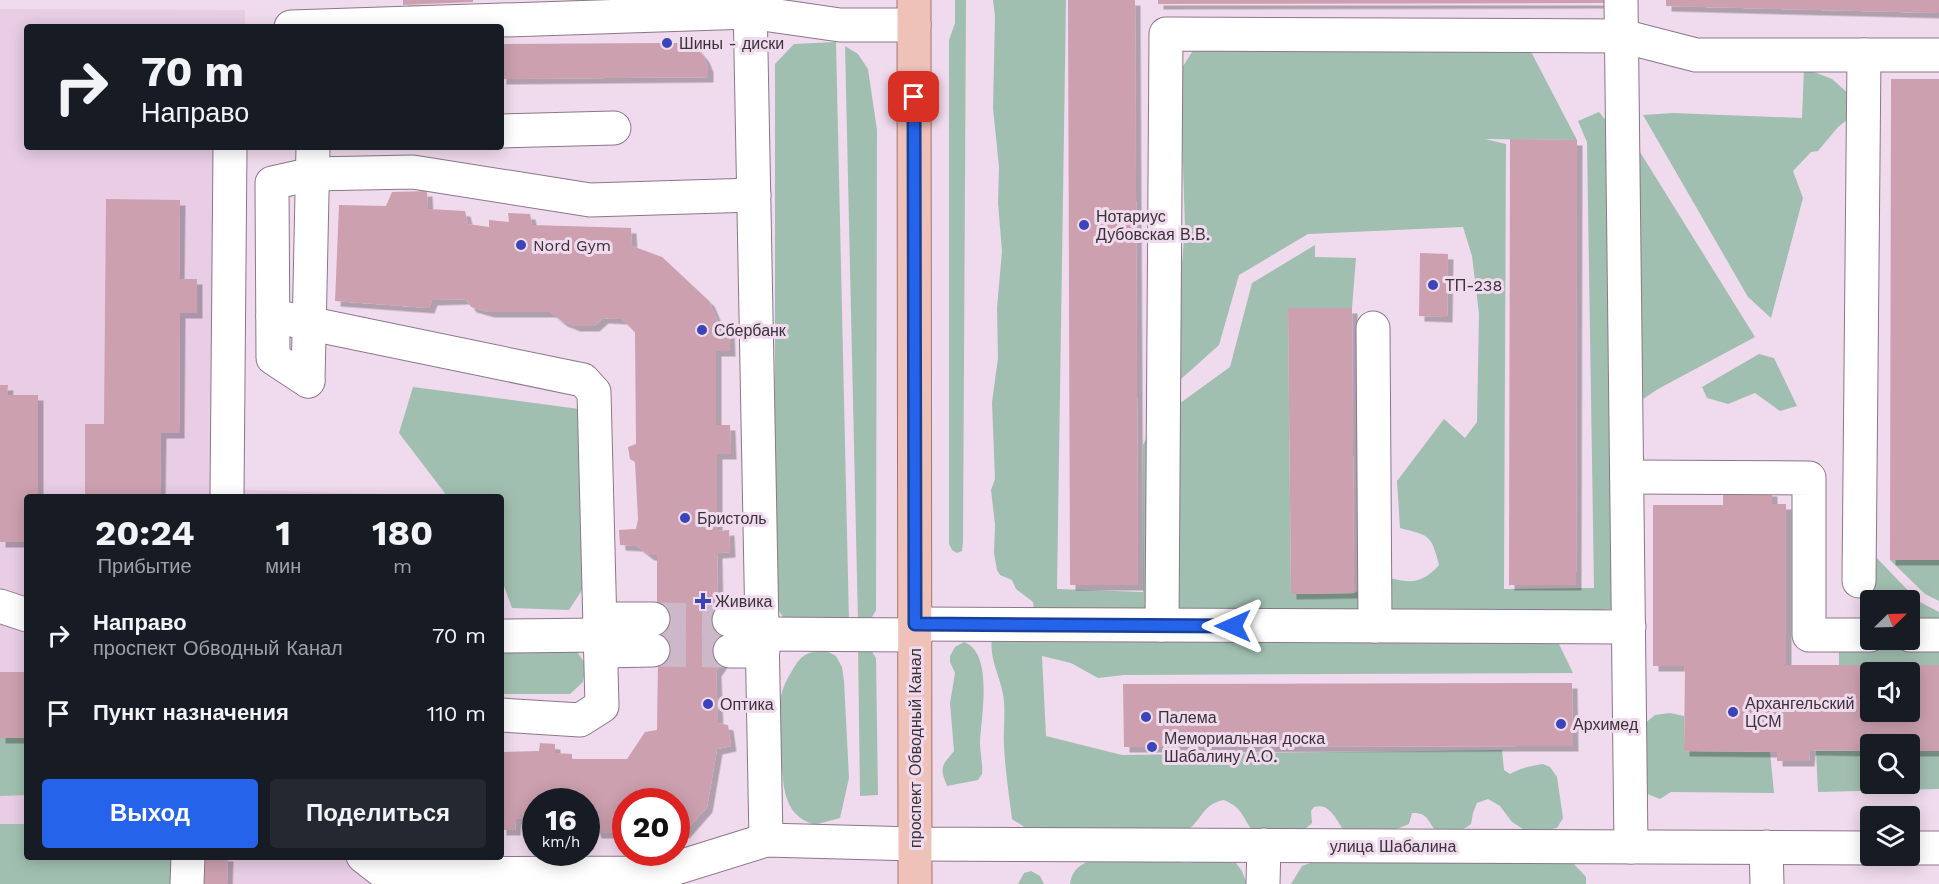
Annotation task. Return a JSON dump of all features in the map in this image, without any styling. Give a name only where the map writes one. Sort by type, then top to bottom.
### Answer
[{"type":"main road","name":"проспект Обводный Канал","points":[[914,13],[915,884]]},
{"type":"street","points":[[1621,0],[1631,846]]},
{"type":"street","points":[[750,6],[766,840]]},
{"type":"street","points":[[339,24],[581,9],[750,6],[840,26],[914,13]]},
{"type":"street","points":[[1162,625],[1166,34],[1622,36],[1696,55],[1939,55]]},
{"type":"street","points":[[1859,581],[1864,55]]},
{"type":"street","points":[[504,131],[614,128]]},
{"type":"street","points":[[227,494],[230,150]]},
{"type":"street","points":[[312,160],[308,381],[273,358],[272,183],[312,160],[413,172],[590,200],[754,195]]},
{"type":"street","points":[[273,316],[583,380],[594,392],[602,706],[580,720],[504,715]]},
{"type":"street","points":[[1373,328],[1375,626]]},
{"type":"street","points":[[1627,477],[1809,478],[1809,635],[1860,635]]},
{"type":"street","points":[[0,606],[24,614]]},
{"type":"street","points":[[729,635],[1162,625],[1629,627]]},
{"type":"street","points":[[504,636],[653,635]]},
{"type":"street","points":[[1920,635],[1939,635]]},
{"type":"street","name":"улица Шабалина","points":[[368,860],[386,874],[660,873],[766,840],[915,844],[1860,848]]},
{"type":"street","points":[[1263,884],[1264,845]]},
{"type":"street","points":[[1766,847],[1767,884]]},
{"type":"street","points":[[1920,848],[1939,848]]},
{"type":"street","points":[[187,884],[188,860]]},
{"type":"shaded area","points":[[0,9],[245,10],[245,24],[24,24],[24,150],[244,150],[244,490],[387,494],[24,494],[24,860],[386,860],[386,884],[0,884]]},
{"type":"green space","points":[[955,0],[966,0],[963,542],[962,551],[957,553],[949,544],[949,40],[955,23]]},
{"type":"green space","points":[[993,0],[1066,0],[1057,589],[1143,592],[1143,445],[1154,422],[1230,367],[1252,283],[1315,245],[1315,257],[1356,258],[1352,308],[1288,309],[1291,594],[1354,593],[1385,577],[1415,581],[1433,572],[1439,565],[1434,547],[1428,538],[1400,528],[1397,481],[1444,419],[1465,438],[1477,422],[1479,314],[1472,256],[1463,227],[1308,234],[1239,275],[1219,345],[1171,388],[1185,228],[1180,71],[1194,49],[1528,46],[1577,140],[1485,139],[1506,144],[1504,589],[1594,588],[1587,142],[1578,121],[1599,112],[1609,124],[1614,609],[1558,613],[1539,635],[1559,644],[1573,673],[1124,675],[1098,678],[1071,663],[1042,656],[1046,736],[1122,755],[1502,750],[1504,770],[1510,774],[1543,764],[1550,767],[1557,777],[1563,818],[1557,828],[1539,832],[1523,829],[1512,822],[1500,806],[1488,799],[1477,803],[1471,824],[1459,830],[1436,831],[1425,816],[1412,813],[1409,824],[1392,831],[1348,836],[1334,815],[1320,806],[1314,807],[1311,811],[1312,823],[1303,831],[1255,833],[1239,810],[1224,800],[1207,808],[1188,830],[1029,830],[1012,819],[1006,773],[1004,700],[991,644],[992,636],[1034,609],[1033,602],[1016,589],[1012,580],[1000,575],[994,553],[995,524],[991,490],[995,479],[992,402],[998,358],[997,308],[1002,251],[998,203],[999,167],[993,108],[995,16]]},
{"type":"green space","points":[[836,42],[849,622],[789,626],[775,605],[775,64],[794,44]]},
{"type":"green space","points":[[845,46],[858,54],[868,69],[877,130],[876,610],[871,619],[858,622]]},
{"type":"green space","points":[[1804,68],[1832,79],[1849,94],[1851,117],[1838,127],[1818,151],[1811,152],[1793,171],[1803,198],[1771,318],[1748,297],[1643,115],[1673,113],[1802,118]]},
{"type":"green space","points":[[1635,144],[1755,337],[1658,389],[1631,407]]},
{"type":"green space","points":[[1759,354],[1774,358],[1797,406],[1780,411],[1755,393],[1728,404],[1707,398],[1702,387]]},
{"type":"green space","points":[[413,387],[579,409],[582,590],[569,610],[512,608],[504,586],[504,494],[445,494],[399,433]]},
{"type":"green space","points":[[1872,553],[1907,590],[1867,590]]},
{"type":"green space","points":[[1890,560],[1939,560],[1939,601],[1925,594]]},
{"type":"green space","points":[[1920,602],[1939,612],[1939,629],[1920,630]]},
{"type":"green space","points":[[964,642],[973,648],[983,672],[980,742],[982,774],[978,780],[947,786],[943,767],[954,751],[950,703],[955,673],[950,656],[955,647]]},
{"type":"green space","points":[[858,645],[869,647],[876,658],[878,795],[860,796]]},
{"type":"green space","points":[[1839,646],[1860,646],[1860,650],[1920,650],[1920,647],[1939,647],[1939,665],[1920,665],[1920,662],[1860,662],[1860,665],[1839,665]]},
{"type":"green space","points":[[504,647],[574,647],[586,665],[583,682],[570,694],[504,694]]},
{"type":"green space","points":[[825,650],[836,656],[842,667],[849,778],[840,818],[814,825],[797,815],[785,793],[779,712],[782,691],[798,661],[809,653]]},
{"type":"green space","points":[[1670,713],[1684,716],[1684,751],[1770,752],[1774,793],[1671,792],[1660,799],[1645,793],[1639,728],[1655,715]]},
{"type":"green space","points":[[0,738],[24,738],[24,795],[0,796]]},
{"type":"green space","points":[[1816,751],[1860,751],[1860,791],[1818,792]]},
{"type":"green space","points":[[1920,751],[1939,751],[1939,789],[1920,789]]},
{"type":"green space","points":[[0,824],[24,824],[24,860],[178,860],[178,884],[0,884]]},
{"type":"green space","points":[[1096,858],[1159,859],[1185,863],[1227,860],[1236,863],[1247,884],[1070,884],[1073,874],[1082,864]]},
{"type":"green space","points":[[1318,860],[1573,863],[1586,877],[1586,884],[1291,884],[1302,866]]},
{"type":"green space","points":[[1031,871],[1040,876],[1044,884],[1018,884],[1024,873]]},
{"type":"building","points":[[403,0],[473,0],[473,2],[403,5]]},
{"type":"building","points":[[1068,0],[1135,0],[1138,585],[1070,585]]},
{"type":"building","points":[[1158,0],[1605,0],[1605,3],[1158,4]]},
{"type":"building","points":[[1666,0],[1939,0],[1939,13],[1666,6]]},
{"type":"building","points":[[687,43],[696,47],[704,57],[708,67],[708,77],[504,79],[504,44]]},
{"type":"building","points":[[1891,79],[1939,79],[1939,560],[1890,560]]},
{"type":"building","points":[[1510,139],[1577,140],[1576,585],[1509,585]]},
{"type":"building","points":[[427,191],[428,209],[465,211],[468,224],[489,227],[489,220],[509,222],[508,213],[530,214],[532,225],[631,228],[632,246],[662,257],[709,301],[718,322],[729,326],[730,351],[716,351],[716,425],[730,425],[731,454],[717,454],[717,531],[729,530],[730,552],[717,553],[718,606],[729,620],[730,651],[716,671],[718,723],[728,725],[731,746],[717,749],[707,807],[690,826],[690,788],[612,788],[612,833],[600,833],[600,788],[522,788],[522,819],[516,819],[515,830],[504,830],[504,752],[539,751],[540,743],[555,744],[555,753],[572,754],[572,759],[627,759],[645,732],[657,730],[658,659],[653,650],[657,612],[657,555],[649,555],[637,546],[620,545],[619,530],[636,529],[638,519],[635,462],[630,459],[628,447],[636,444],[635,332],[622,319],[603,318],[594,326],[575,326],[562,321],[551,312],[489,312],[471,307],[466,299],[432,300],[429,308],[335,301],[339,205],[386,206],[392,192]]},
{"type":"building","points":[[106,199],[180,200],[179,279],[197,279],[197,313],[180,313],[179,433],[161,433],[160,494],[85,494],[85,424],[104,424]]},
{"type":"building","name":"ТП-238","points":[[1420,253],[1448,254],[1447,317],[1419,316]]},
{"type":"building","points":[[1288,308],[1352,308],[1354,593],[1291,594]]},
{"type":"building","points":[[0,385],[8,385],[7,395],[38,395],[38,494],[24,494],[24,542],[0,542]]},
{"type":"building","points":[[1723,491],[1772,491],[1772,504],[1786,504],[1786,665],[1860,665],[1860,722],[1920,722],[1920,665],[1939,665],[1939,751],[1920,751],[1920,734],[1860,734],[1860,751],[1810,750],[1809,761],[1777,761],[1777,752],[1684,751],[1685,666],[1653,666],[1653,505],[1723,505]]},
{"type":"building","points":[[0,672],[24,672],[24,738],[0,738]]},
{"type":"building","points":[[1572,683],[1573,746],[1124,747],[1123,684]]},
{"type":"building","points":[[199,860],[228,860],[227,884],[198,884]]},
{"type":"tunnel","points":[[653,619],[729,620]]},
{"type":"tunnel","points":[[653,650],[730,651]]},
{"type":"place","name":"Шины - диски","points":[[667,43]]},
{"type":"place","name":"Нотариус Дубовская В.В.","points":[[1084,225]]},
{"type":"place","name":"Nord Gym","points":[[521,245]]},
{"type":"place","name":"ТП-238","points":[[1433,285]]},
{"type":"place","name":"Сбербанк","points":[[702,330]]},
{"type":"place","name":"Бристоль","points":[[685,518]]},
{"type":"place","name":"Живика","points":[[703,601]]},
{"type":"place","name":"Оптика","points":[[708,704]]},
{"type":"place","name":"Архангельский ЦСМ","points":[[1733,712]]},
{"type":"place","name":"Палема","points":[[1146,717]]},
{"type":"place","name":"Архимед","points":[[1561,724]]},
{"type":"place","name":"Мемориальная доска Шабалину А.О.","points":[[1152,747]]},
{"type":"route","points":[[914,97],[915,624],[1233,626]]}]
